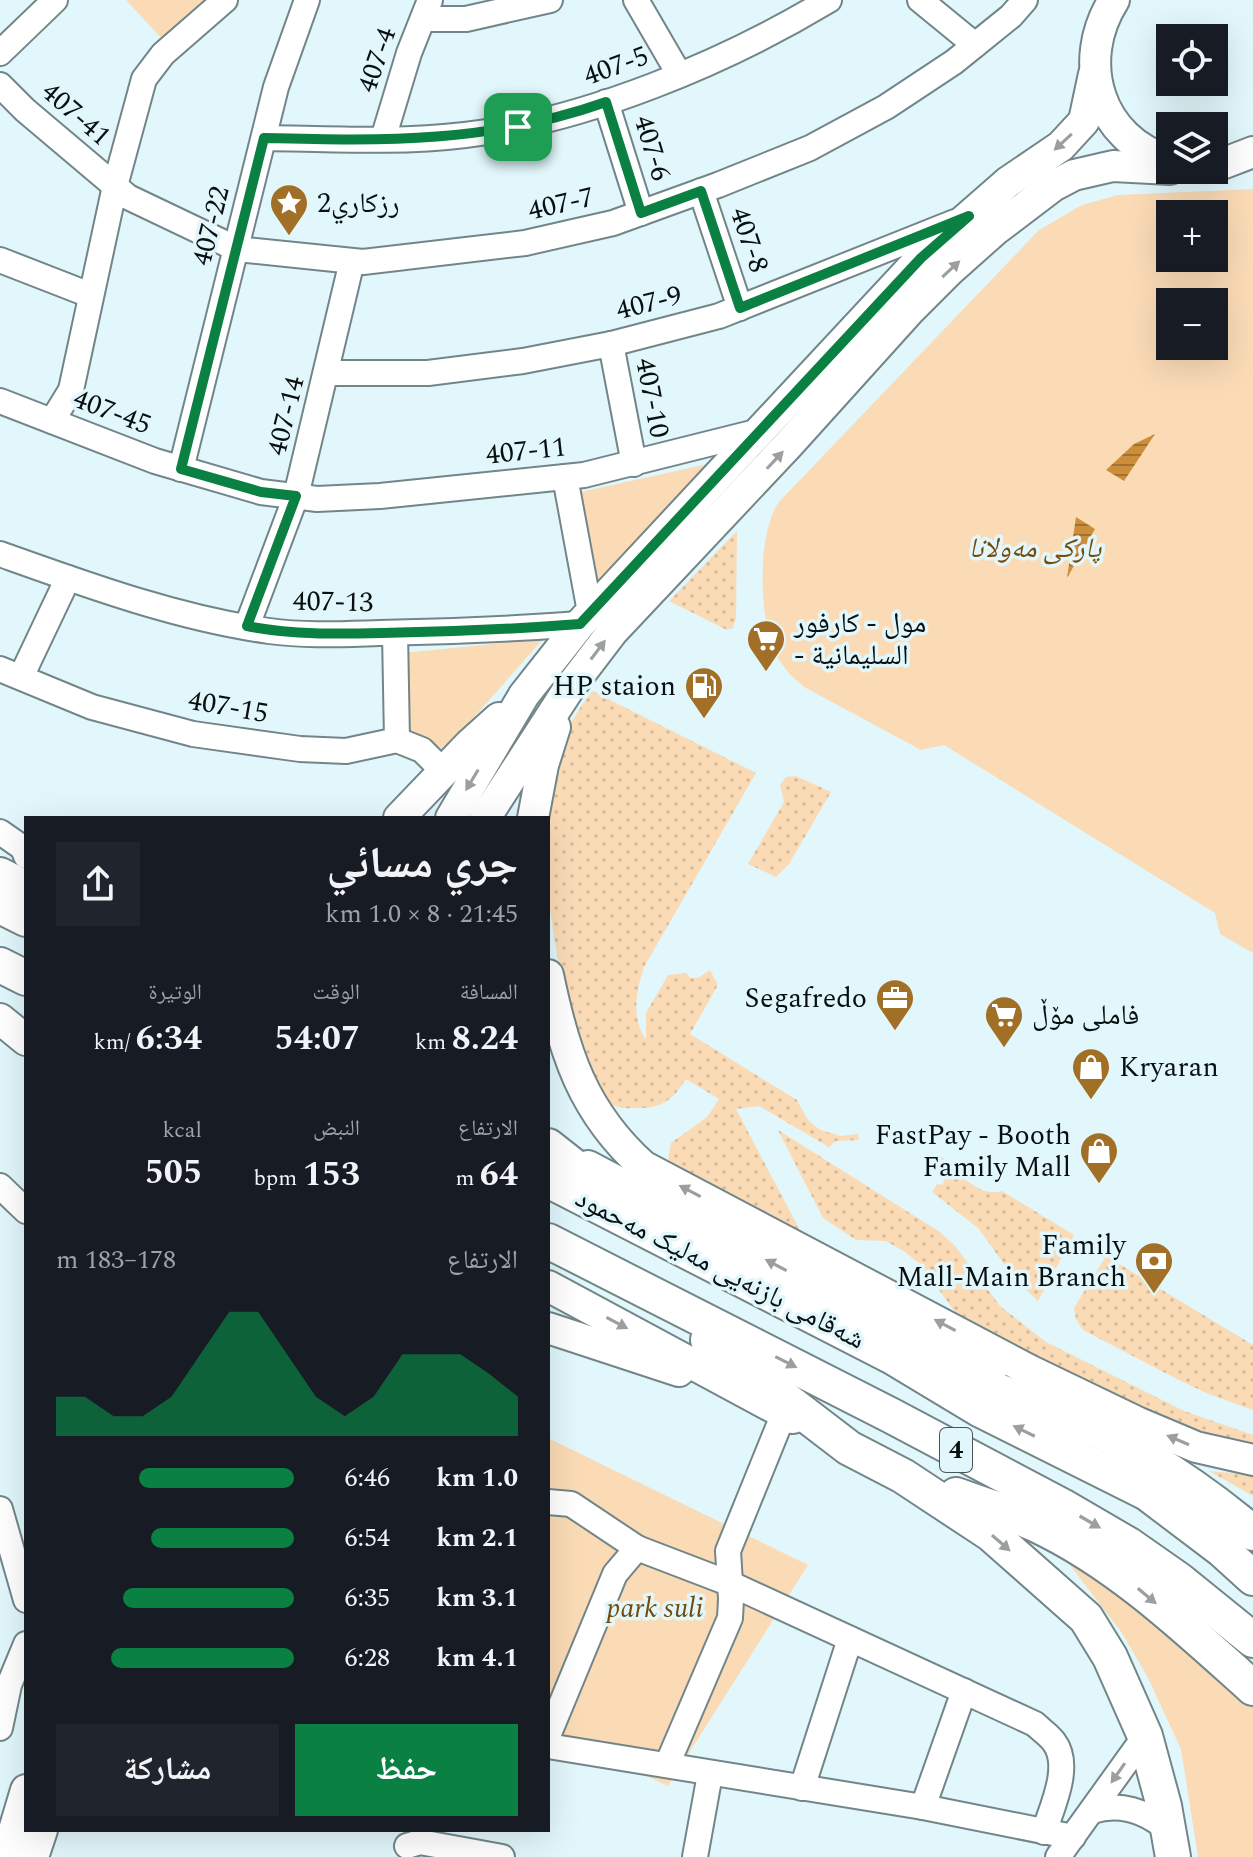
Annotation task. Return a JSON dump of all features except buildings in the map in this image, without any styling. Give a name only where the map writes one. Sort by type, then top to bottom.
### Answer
[{"type":"highway","points":[[0,906],[24,918]]},
{"type":"highway","points":[[0,965],[24,977]]},
{"type":"highway","points":[[550,1146],[688,1236]]},
{"type":"highway","name":"شەقامی بازنەیی مەلیک مەحمود","points":[[550,1181],[688,1236],[891,1356]]},
{"type":"highway","name":"شەقامی بازنەیی مەلیک مەحمود","points":[[550,1242],[641,1288]]},
{"type":"highway","points":[[641,1288],[849,1448],[903,1476],[991,1534],[1086,1618],[1123,1684],[1145,1736],[1171,1843]]},
{"type":"highway","name":"4","points":[[641,1288],[1062,1506],[1129,1545],[1179,1580],[1253,1640]]},
{"type":"highway","points":[[891,1356],[1043,1407],[1099,1431],[1161,1465],[1223,1507],[1253,1533]]},
{"type":"highway","name":"4","points":[[891,1356],[979,1409],[1147,1493],[1212,1541],[1253,1578]]},
{"type":"highway","points":[[903,1476],[1036,1525],[1077,1547],[1124,1577],[1253,1688]]},
{"type":"main road","points":[[452,816],[524,695],[585,618],[921,258],[1008,182],[1061,146],[1084,121],[1094,74],[1095,44],[1103,17],[1114,0]]},
{"type":"main road","points":[[1094,74],[1101,100],[1115,124],[1134,143],[1156,156]]},
{"type":"main road","points":[[1228,162],[1253,152]]},
{"type":"main road","points":[[486,816],[568,690],[613,631],[950,270],[995,230],[1053,186],[1074,175],[1113,166],[1156,168]]},
{"type":"main road","points":[[1228,169],[1253,170]]},
{"type":"main road","points":[[533,816],[543,765],[568,690]]},
{"type":"main road","points":[[401,816],[524,695]]},
{"type":"main road","points":[[0,873],[24,885]]},
{"type":"main road","points":[[550,983],[566,1051],[590,1103],[613,1136],[643,1166],[1029,1370],[1196,1447],[1253,1460]]},
{"type":"main road","points":[[0,1002],[24,1013]]},
{"type":"main road","points":[[0,1019],[24,1038]]},
{"type":"main road","points":[[688,1236],[733,1214]]},
{"type":"main road","points":[[688,1236],[1043,1407]]},
{"type":"main road","points":[[550,1287],[849,1448]]},
{"type":"main road","points":[[550,1329],[740,1390]]},
{"type":"main road","points":[[1161,1465],[1253,1510]]},
{"type":"main road","points":[[0,1797],[24,1824]]},
{"type":"main road","points":[[6,1857],[26,1832]]},
{"type":"main road","points":[[29,1832],[33,1857]]},
{"type":"street","points":[[0,53],[55,0]]},
{"type":"street","points":[[52,421],[71,390],[115,186],[144,79],[163,54],[225,0]]},
{"type":"street","name":"407-22","points":[[181,469],[276,87],[307,0]]},
{"type":"street","points":[[427,9],[466,19],[550,0]]},
{"type":"street","points":[[636,0],[679,74]]},
{"type":"street","name":"407-5","points":[[264,138],[383,139],[466,135],[568,115],[679,74],[774,33],[829,0]]},
{"type":"street","points":[[920,0],[975,45]]},
{"type":"street","name":"407-7","points":[[115,186],[128,197],[237,249],[363,262],[525,243],[613,223],[823,141],[886,107],[975,45],[1011,16],[1025,0]]},
{"type":"street","points":[[1092,0],[1096,17],[1095,44]]},
{"type":"street","name":"407-4","points":[[383,139],[409,53],[427,9]]},
{"type":"street","name":"407-41","points":[[0,85],[115,186]]},
{"type":"street","name":"407-6","points":[[606,102],[641,213]]},
{"type":"street","name":"407-8","points":[[701,191],[740,308]]},
{"type":"street","name":"407-9","points":[[327,373],[428,373],[523,361],[611,344],[719,316],[969,216]]},
{"type":"street","points":[[0,260],[90,295]]},
{"type":"street","name":"407-14","points":[[247,626],[296,496],[352,261]]},
{"type":"street","name":"407-10","points":[[611,344],[634,464]]},
{"type":"street","name":"407-45","points":[[0,401],[155,461],[261,492],[296,496]]},
{"type":"street","name":"407-11","points":[[296,496],[317,499],[380,496],[565,477],[634,464],[756,432]]},
{"type":"street","points":[[565,477],[585,618]]},
{"type":"street","name":"407-13","points":[[0,554],[108,592],[270,631],[321,634],[493,630],[585,618]]},
{"type":"street","points":[[10,673],[68,578]]},
{"type":"street","points":[[395,633],[397,740],[422,750],[444,772]]},
{"type":"street","name":"407-15","points":[[10,673],[92,707],[193,734],[300,749],[346,751],[397,740]]},
{"type":"street","points":[[0,832],[24,851]]},
{"type":"street","points":[[0,1186],[24,1209]]},
{"type":"street","points":[[667,1765],[730,1618],[728,1551],[784,1413]]},
{"type":"street","points":[[550,1502],[571,1504],[637,1548],[731,1584],[1035,1724],[1056,1744],[1060,1763],[1060,1781],[1044,1832]]},
{"type":"street","points":[[0,1509],[24,1593]]},
{"type":"street","points":[[550,1731],[615,1574],[637,1548]]},
{"type":"street","points":[[802,1788],[850,1639]]},
{"type":"street","points":[[0,1728],[4,1684],[24,1648]]},
{"type":"street","points":[[923,1807],[964,1691]]},
{"type":"street","points":[[1058,1857],[1145,1736]]},
{"type":"street","points":[[550,1746],[923,1807],[1073,1837]]},
{"type":"street","points":[[695,1857],[710,1774]]},
{"type":"street","points":[[1092,1811],[1103,1807],[1129,1808],[1150,1816],[1171,1843]]},
{"type":"street","points":[[406,1844],[420,1842],[502,1857]]},
{"type":"green space","points":[[126,0],[209,0],[164,41]]},
{"type":"green space","name":"پارکی مەولانا","points":[[1253,189],[1253,953],[1220,934],[1215,913],[944,745],[921,750],[806,688],[787,671],[769,635],[763,596],[764,553],[772,516],[779,502],[1039,230],[1082,205],[1118,195]]},
{"type":"green space","points":[[717,462],[593,592],[576,493]]},
{"type":"green space","points":[[737,531],[736,619],[733,628],[727,630],[669,601]]},
{"type":"green space","points":[[543,639],[445,750],[411,732],[403,653]]},
{"type":"green space","points":[[592,691],[756,773],[644,967],[637,995],[637,1014],[646,1040],[646,1013],[668,975],[687,973],[690,978],[698,978],[710,970],[718,985],[690,1034],[797,1100],[808,1120],[820,1130],[841,1136],[858,1134],[859,1140],[836,1141],[829,1147],[759,1106],[736,1109],[803,1236],[674,1166],[668,1159],[671,1143],[707,1117],[719,1099],[686,1079],[673,1096],[657,1106],[615,1106],[602,1095],[587,1066],[565,992],[550,908],[551,789],[561,746]]},
{"type":"green space","points":[[796,776],[831,792],[789,864],[776,877],[748,864],[784,802],[780,785],[786,777]]},
{"type":"green space","points":[[778,1130],[940,1232],[955,1246],[1000,1306],[1046,1342],[1184,1411],[1253,1435],[1253,1446],[1209,1436],[1158,1419],[961,1320],[920,1264],[905,1252],[886,1241],[856,1240],[823,1218]]},
{"type":"green space","points":[[940,1155],[976,1187],[984,1191],[1002,1191],[1074,1235],[1038,1301],[1015,1279],[978,1228],[932,1192],[937,1184],[944,1182]]},
{"type":"green space","points":[[1106,1256],[1253,1345],[1253,1410],[1206,1393],[1083,1330],[1074,1308]]},
{"type":"green space","name":"park suli","points":[[550,1439],[808,1565],[668,1786],[550,1731]]},
{"type":"green space","points":[[1209,1471],[1253,1475],[1253,1496]]},
{"type":"green space","points":[[1063,1556],[1145,1611],[1253,1702],[1253,1857],[1198,1857],[1181,1749],[1147,1676],[1122,1633]]},
{"type":"shaded area","points":[[1155,434],[1124,481],[1106,470],[1134,444]]},
{"type":"shaded area","points":[[1076,517],[1095,529],[1067,578]]},
{"type":"place","name":"رزكاري2","points":[[289,237]]},
{"type":"place","name":"مول - كارفور - السليمانية","points":[[766,673]]},
{"type":"place","name":"HP staion","points":[[704,720]]},
{"type":"place","name":"Segafredo","points":[[895,1032]]},
{"type":"place","name":"فاملی مۆڵ","points":[[1004,1049]]},
{"type":"place","name":"Kryaran","points":[[1091,1101]]},
{"type":"place","name":"FastPay - Booth Family Mall","points":[[1099,1185]]},
{"type":"place","name":"Family Mall-Main Branch","points":[[1154,1295]]},
{"type":"route","points":[[606,102],[641,213],[701,191],[740,308],[969,216],[921,258],[580,624],[419,633],[321,634],[270,631],[247,626],[296,496],[261,492],[181,469],[264,138],[422,139],[518,127],[606,102]]}]
